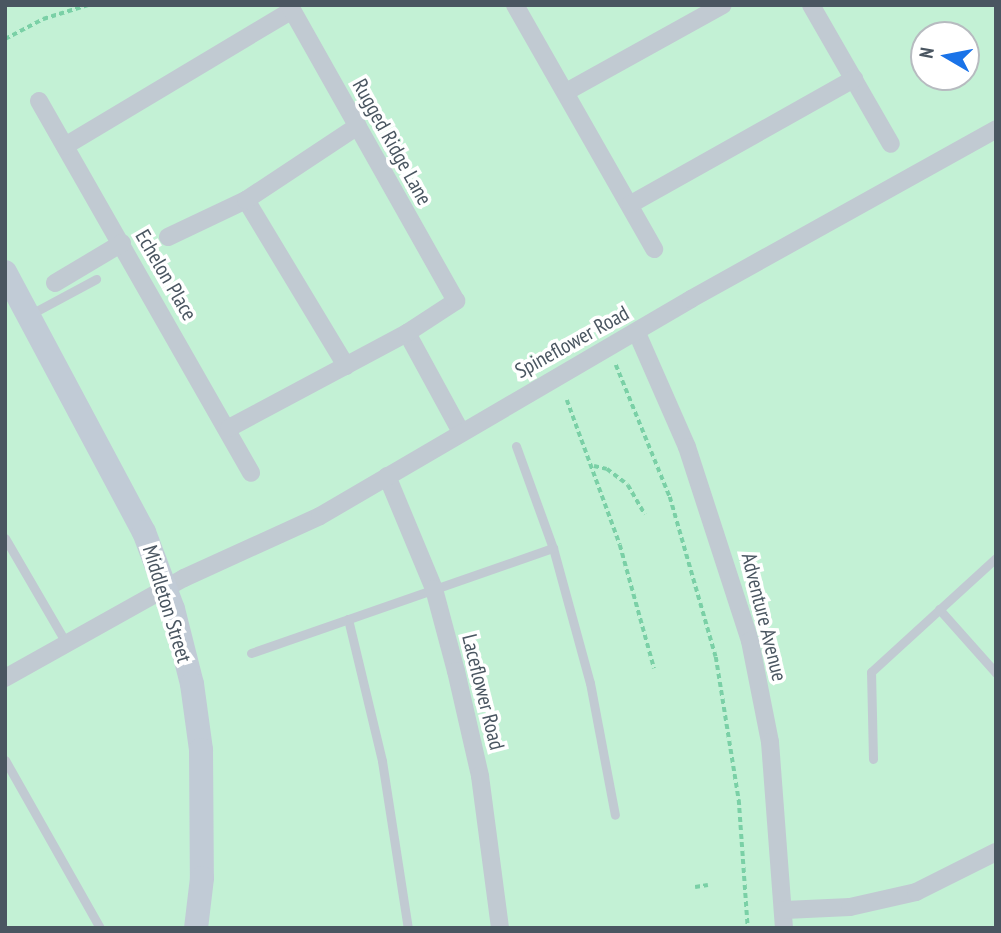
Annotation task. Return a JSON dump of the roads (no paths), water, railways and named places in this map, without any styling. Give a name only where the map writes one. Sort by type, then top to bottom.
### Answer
[{"type":"street","points":[[515,5],[631,204],[654,249]]},
{"type":"street","points":[[566,92],[723,5]]},
{"type":"street","points":[[811,5],[891,144]]},
{"type":"street","points":[[65,146],[291,8]]},
{"type":"street","name":"Rugged Ridge Lane","points":[[291,8],[456,301],[407,333]]},
{"type":"street","points":[[631,204],[854,79]]},
{"type":"street","name":"Echelon Place","points":[[39,101],[229,428],[251,472]]},
{"type":"street","points":[[168,237],[246,200],[358,127]]},
{"type":"street","name":"Spineflower Road","points":[[5,678],[166,588],[320,516],[461,432],[996,129]]},
{"type":"street","points":[[246,200],[346,366]]},
{"type":"street","points":[[55,283],[122,243]]},
{"type":"street","name":"Middleton Street","points":[[5,272],[138,520],[166,588],[192,684],[201,750],[202,878],[195,928]]},
{"type":"street","points":[[229,428],[407,333],[461,432]]},
{"type":"street","name":"Adventure Avenue","points":[[637,333],[687,447],[750,641],[770,742],[784,919]]},
{"type":"street","name":"Laceflower Road","points":[[387,476],[434,589],[480,775],[500,928]]},
{"type":"street","points":[[784,919],[916,892],[996,852]]},
{"type":"lane","points":[[30,315],[96,279]]},
{"type":"lane","points":[[516,446],[553,548],[590,683],[615,815]]},
{"type":"lane","points":[[5,538],[66,643]]},
{"type":"lane","points":[[251,653],[553,548]]},
{"type":"lane","points":[[873,759],[872,672],[996,558]]},
{"type":"lane","points":[[939,609],[996,673]]},
{"type":"lane","points":[[348,619],[382,761],[408,928]]},
{"type":"lane","points":[[5,760],[100,928]]}]
